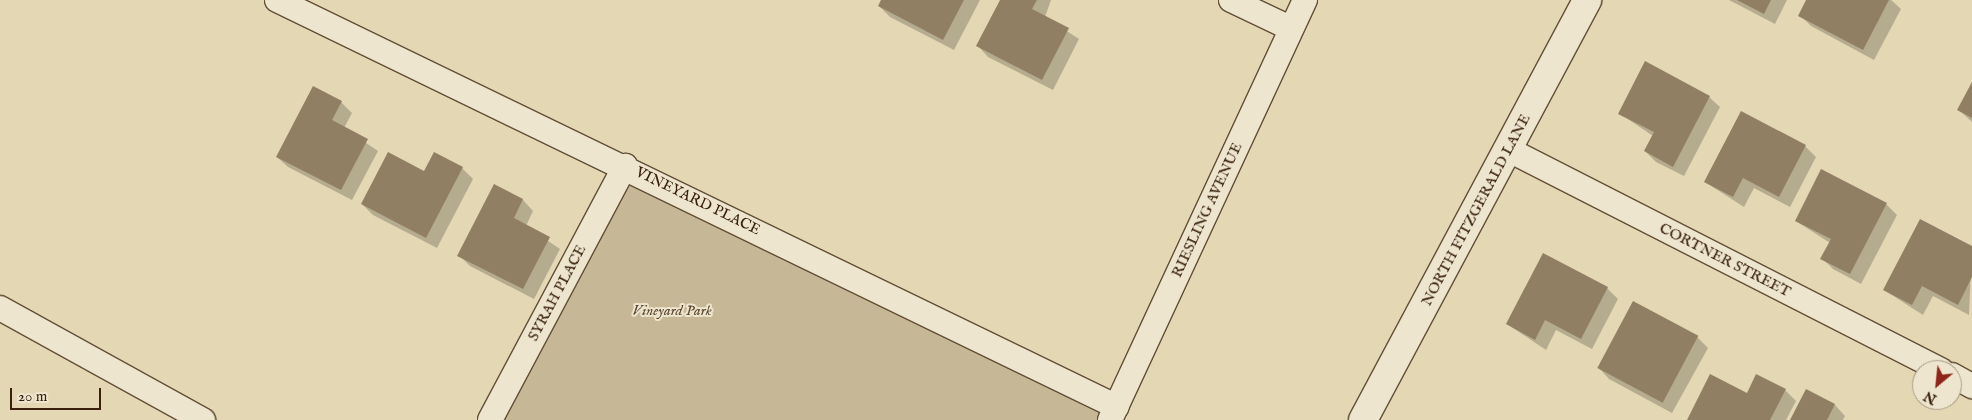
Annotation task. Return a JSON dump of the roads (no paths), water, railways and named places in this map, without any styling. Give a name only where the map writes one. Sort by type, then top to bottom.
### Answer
[{"type":"street","name":"VINEYARD PLACE","points":[[277,0],[625,166],[1113,413]]},
{"type":"street","points":[[1231,0],[1290,28]]},
{"type":"street","name":"RIESLING AVENUE","points":[[1113,413],[1290,28],[1305,0]]},
{"type":"street","name":"NORTH FITZGERALD LANE","points":[[1363,420],[1587,0]]},
{"type":"street","name":"CORTNER STREET","points":[[1508,150],[1921,360]]},
{"type":"street","name":"SYRAH PLACE","points":[[490,420],[625,166]]},
{"type":"street","points":[[0,308],[203,420]]},
{"type":"park label","name":"Vineyard Park","points":[[672,311]]}]
